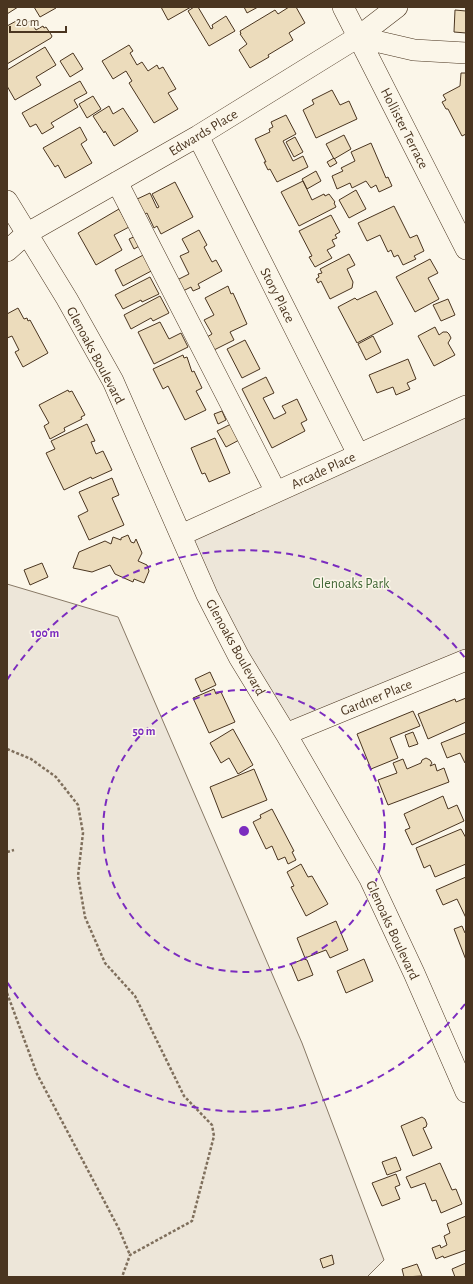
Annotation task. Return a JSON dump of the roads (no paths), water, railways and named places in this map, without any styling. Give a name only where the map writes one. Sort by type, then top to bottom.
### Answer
[{"type":"street","name":"Hollister Terrace","points":[[343,7],[466,249]]},
{"type":"street","name":"Edwards Place","points":[[7,251],[26,234],[198,136],[358,37],[397,7]]},
{"type":"street","points":[[358,37],[414,50],[466,53]]},
{"type":"street","name":"Story Place","points":[[198,136],[358,454]]},
{"type":"street","points":[[117,182],[276,492]]},
{"type":"street","name":"Glenoaks Boulevard","points":[[7,201],[67,299],[113,381],[207,595],[239,657],[286,734],[370,879],[414,973],[466,1092]]},
{"type":"street","name":"Arcade Place","points":[[181,535],[466,406]]},
{"type":"street","name":"Gardner Place","points":[[286,734],[466,660]]},
{"type":"park label","name":"Glenoaks Park","points":[[351,583]]}]
